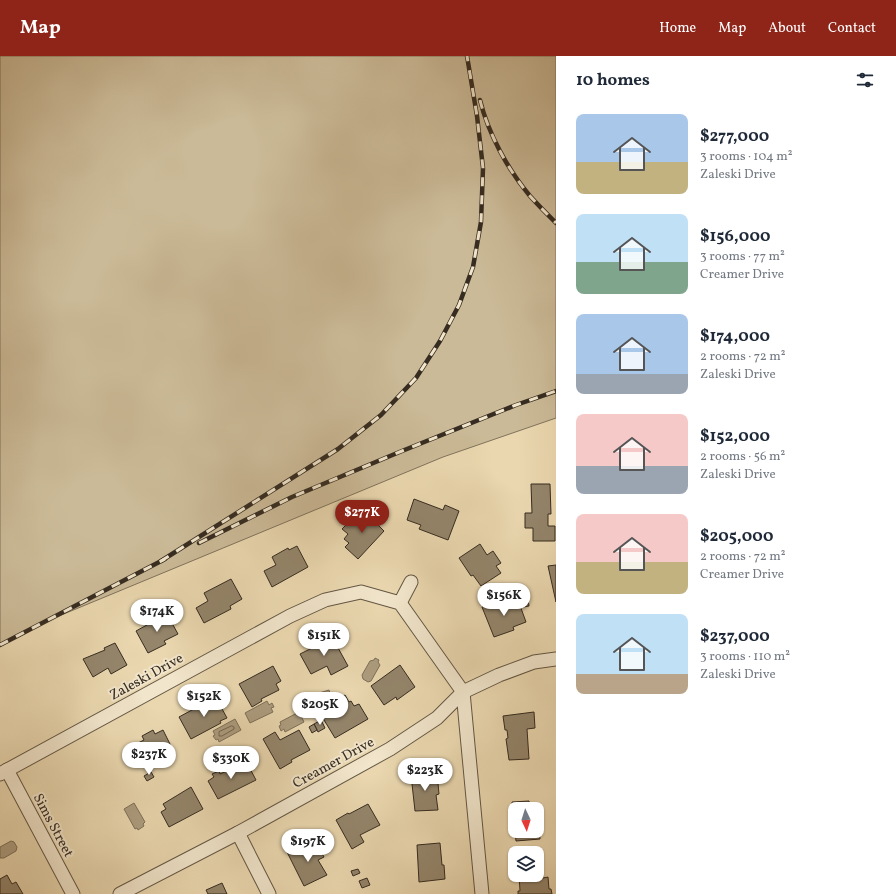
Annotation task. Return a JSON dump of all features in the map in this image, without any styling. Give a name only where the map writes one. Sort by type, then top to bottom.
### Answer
[{"type":"street","points":[[411,582],[400,603],[463,692],[482,894]]},
{"type":"street","name":"Zaleski Drive","points":[[3,772],[290,616],[325,600],[361,592],[400,603]]},
{"type":"street","name":"Creamer Drive","points":[[120,894],[238,833],[390,749],[437,718],[463,692],[499,675],[534,662],[556,659]]},
{"type":"street","name":"Sims Street","points":[[3,772],[73,894]]},
{"type":"street","points":[[238,833],[269,894]]},
{"type":"shaded area","points":[[0,56],[556,56],[556,418],[443,457],[42,623],[0,645]]},
{"type":"water","points":[[375,658],[379,660],[378,662],[380,665],[371,681],[368,682],[363,679],[362,675],[370,661],[374,660]]},
{"type":"water","points":[[329,690],[332,700],[312,706],[309,696]]},
{"type":"water","points":[[267,701],[269,705],[272,703],[274,707],[271,708],[273,712],[250,723],[245,713]]},
{"type":"water","points":[[299,712],[304,722],[285,732],[284,729],[281,731],[279,726],[281,725],[280,722]]},
{"type":"water","points":[[235,719],[241,730],[219,742],[218,739],[216,740],[213,736],[215,735],[213,731]]},
{"type":"water","points":[[134,803],[145,822],[143,824],[144,826],[138,830],[137,828],[135,829],[124,809]]},
{"type":"water","points":[[11,841],[14,842],[17,847],[16,851],[4,858],[0,858],[0,847]]},
{"type":"building","points":[[531,484],[550,484],[551,514],[548,514],[548,526],[555,526],[555,541],[533,541],[533,528],[525,528],[525,513],[532,513]]},
{"type":"building","points":[[414,499],[443,510],[445,505],[459,511],[448,540],[419,529],[421,525],[407,520]]},
{"type":"building","points":[[362,510],[367,514],[371,513],[374,516],[372,519],[384,531],[358,559],[345,547],[349,543],[344,539],[348,534],[342,529]]},
{"type":"building","points":[[480,544],[487,555],[493,551],[501,563],[496,566],[501,573],[481,586],[473,575],[471,576],[459,558]]},
{"type":"building","points":[[297,546],[308,567],[272,587],[264,571],[276,565],[272,557],[288,548],[289,550]]},
{"type":"building","points":[[556,565],[556,602],[548,566]]},
{"type":"building","points":[[231,579],[242,599],[230,606],[231,609],[204,623],[196,608],[208,601],[204,593]]},
{"type":"building","points":[[528,599],[529,606],[523,607],[521,600]]},
{"type":"building","points":[[518,600],[526,622],[513,627],[514,630],[494,637],[482,607],[495,602],[498,608]]},
{"type":"building","points":[[167,614],[178,634],[164,641],[166,644],[148,653],[136,631]]},
{"type":"building","points":[[331,635],[348,666],[331,675],[327,666],[311,674],[300,654],[312,648],[311,645]]},
{"type":"building","points":[[115,643],[127,665],[111,674],[108,668],[93,677],[83,659],[105,650],[104,648]]},
{"type":"building","points":[[400,665],[415,687],[397,700],[396,697],[384,705],[371,686]]},
{"type":"building","points":[[273,666],[281,681],[276,684],[279,690],[261,699],[262,701],[252,707],[239,684]]},
{"type":"building","points":[[345,695],[349,702],[351,701],[354,706],[359,704],[368,719],[335,738],[321,715],[332,708],[334,711],[337,709],[333,702]]},
{"type":"building","points":[[216,697],[217,700],[221,698],[225,705],[221,707],[227,718],[220,721],[221,723],[191,739],[179,717]]},
{"type":"building","points":[[534,712],[535,728],[527,729],[529,759],[509,760],[506,739],[508,738],[507,730],[505,730],[503,716]]},
{"type":"building","points":[[321,720],[325,728],[318,732],[314,724]]},
{"type":"building","points":[[314,724],[317,730],[312,733],[309,727]]},
{"type":"building","points":[[153,730],[155,734],[163,730],[175,754],[162,761],[159,756],[144,764],[134,745],[144,740],[142,736]]},
{"type":"building","points":[[299,730],[310,750],[291,760],[292,762],[280,769],[263,739],[275,732],[280,740]]},
{"type":"building","points":[[247,763],[256,780],[218,799],[208,781],[214,777],[212,774],[219,771],[220,774],[235,767],[236,769]]},
{"type":"building","points":[[151,772],[154,777],[147,781],[144,776]]},
{"type":"building","points":[[437,773],[439,794],[436,795],[438,810],[415,811],[411,775]]},
{"type":"building","points":[[191,787],[203,809],[169,827],[161,812],[166,809],[163,804]]},
{"type":"building","points":[[368,804],[380,825],[360,835],[364,842],[352,849],[336,820]]},
{"type":"building","points":[[516,838],[540,838],[540,839],[516,841]]},
{"type":"building","points":[[303,843],[305,849],[316,843],[324,857],[318,860],[327,875],[304,886],[287,852]]},
{"type":"building","points":[[440,843],[445,879],[419,882],[417,845]]},
{"type":"building","points":[[358,869],[360,873],[353,876],[351,871]]},
{"type":"building","points":[[7,875],[12,884],[16,882],[23,894],[0,894],[0,879]]},
{"type":"building","points":[[548,877],[549,889],[551,889],[552,894],[518,894],[518,891],[520,891],[519,882],[544,882],[544,878]]},
{"type":"building","points":[[367,878],[370,885],[362,888],[359,881]]},
{"type":"building","points":[[222,883],[227,894],[208,894],[206,890]]},
{"type":"railway","points":[[161,561],[338,449],[381,415],[416,378],[440,341],[459,305],[473,267],[481,222],[483,168],[477,116],[467,56]]},
{"type":"railway","points":[[480,100],[488,125],[500,151],[514,175],[530,196],[556,223]]},
{"type":"railway","points":[[199,543],[292,497],[516,405],[556,391]]},
{"type":"railway","points":[[0,645],[165,559]]}]
